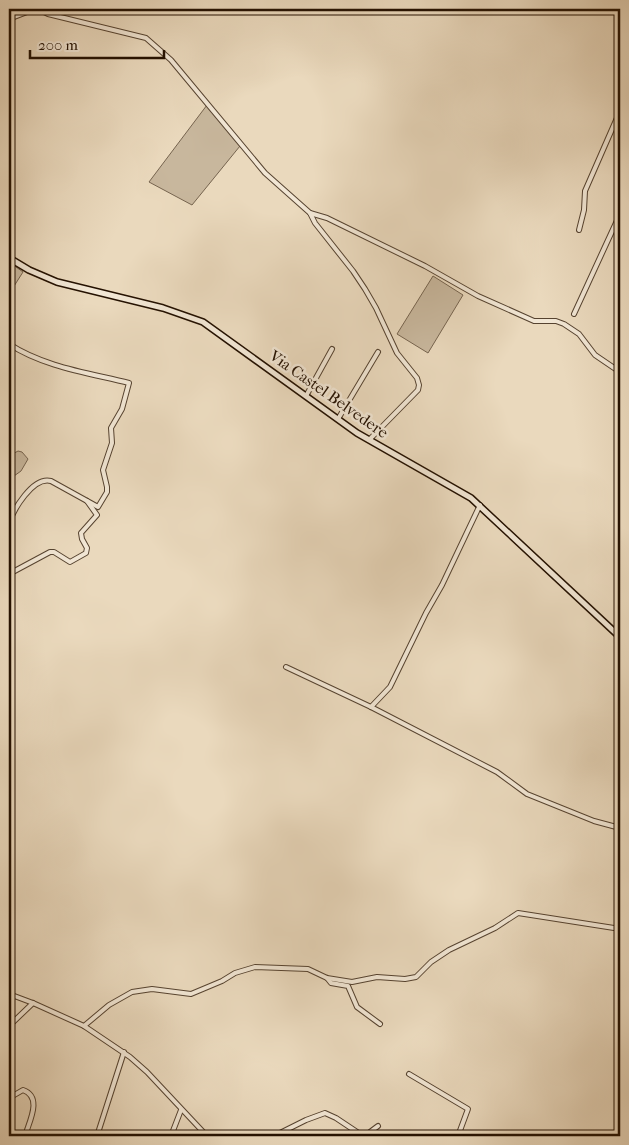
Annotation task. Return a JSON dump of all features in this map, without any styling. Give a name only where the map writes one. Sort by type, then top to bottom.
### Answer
[{"type":"street","points":[[9,19],[36,9]]},
{"type":"street","points":[[44,9],[44,12],[48,14],[146,38],[171,60],[264,173],[310,214],[361,282],[376,308],[390,341],[417,378],[419,385],[418,390],[369,440]]},
{"type":"street","points":[[579,230],[584,210],[585,192],[620,111]]},
{"type":"street","points":[[615,122],[620,125]]},
{"type":"street","points":[[310,214],[327,218],[425,266],[478,296],[534,321],[556,321],[564,324],[578,334],[594,355],[620,372]]},
{"type":"street","points":[[574,314],[620,214]]},
{"type":"street","name":"Via Castel Belvedere","points":[[9,258],[30,270],[58,282],[163,308],[203,322],[369,440],[459,490],[480,505],[620,637]]},
{"type":"street","points":[[9,344],[35,358],[129,383],[122,409],[111,428],[112,443],[103,470],[107,492],[98,507],[51,481],[45,480],[34,487],[19,502],[9,524]]},
{"type":"street","points":[[306,396],[332,349]]},
{"type":"street","points":[[338,419],[378,352]]},
{"type":"street","points":[[9,574],[50,552],[54,552],[70,562],[86,553],[87,548],[81,533],[97,515],[87,500]]},
{"type":"street","points":[[371,708],[390,687],[480,505]]},
{"type":"street","points":[[286,667],[497,772],[527,794],[594,821],[620,828]]},
{"type":"street","points":[[84,1026],[109,1005],[132,992],[152,990],[191,994],[222,981],[234,973],[251,968],[308,969],[327,978],[357,982],[377,977],[416,977],[431,962],[449,950],[495,928],[518,913],[614,928],[620,927]]},
{"type":"street","points":[[327,978],[331,983],[348,986],[357,1007],[380,1024]]},
{"type":"street","points":[[9,994],[84,1026],[124,1052],[147,1072],[207,1136]]},
{"type":"street","points":[[9,1026],[33,1003]]},
{"type":"street","points":[[97,1136],[124,1052]]},
{"type":"street","points":[[409,1074],[468,1109],[458,1136]]},
{"type":"street","points":[[9,1098],[22,1090],[29,1093],[33,1099],[34,1108],[25,1136]]},
{"type":"street","points":[[172,1136],[181,1110]]},
{"type":"street","points":[[274,1136],[325,1113],[363,1136],[378,1126]]},
{"type":"shaded area","points":[[207,105],[240,146],[192,205],[149,182]]},
{"type":"shaded area","points":[[9,262],[23,272],[9,294]]},
{"type":"shaded area","points":[[433,276],[463,295],[428,353],[397,334]]},
{"type":"shaded area","points":[[18,451],[22,452],[28,459],[21,471],[14,476],[9,472],[9,456]]}]
